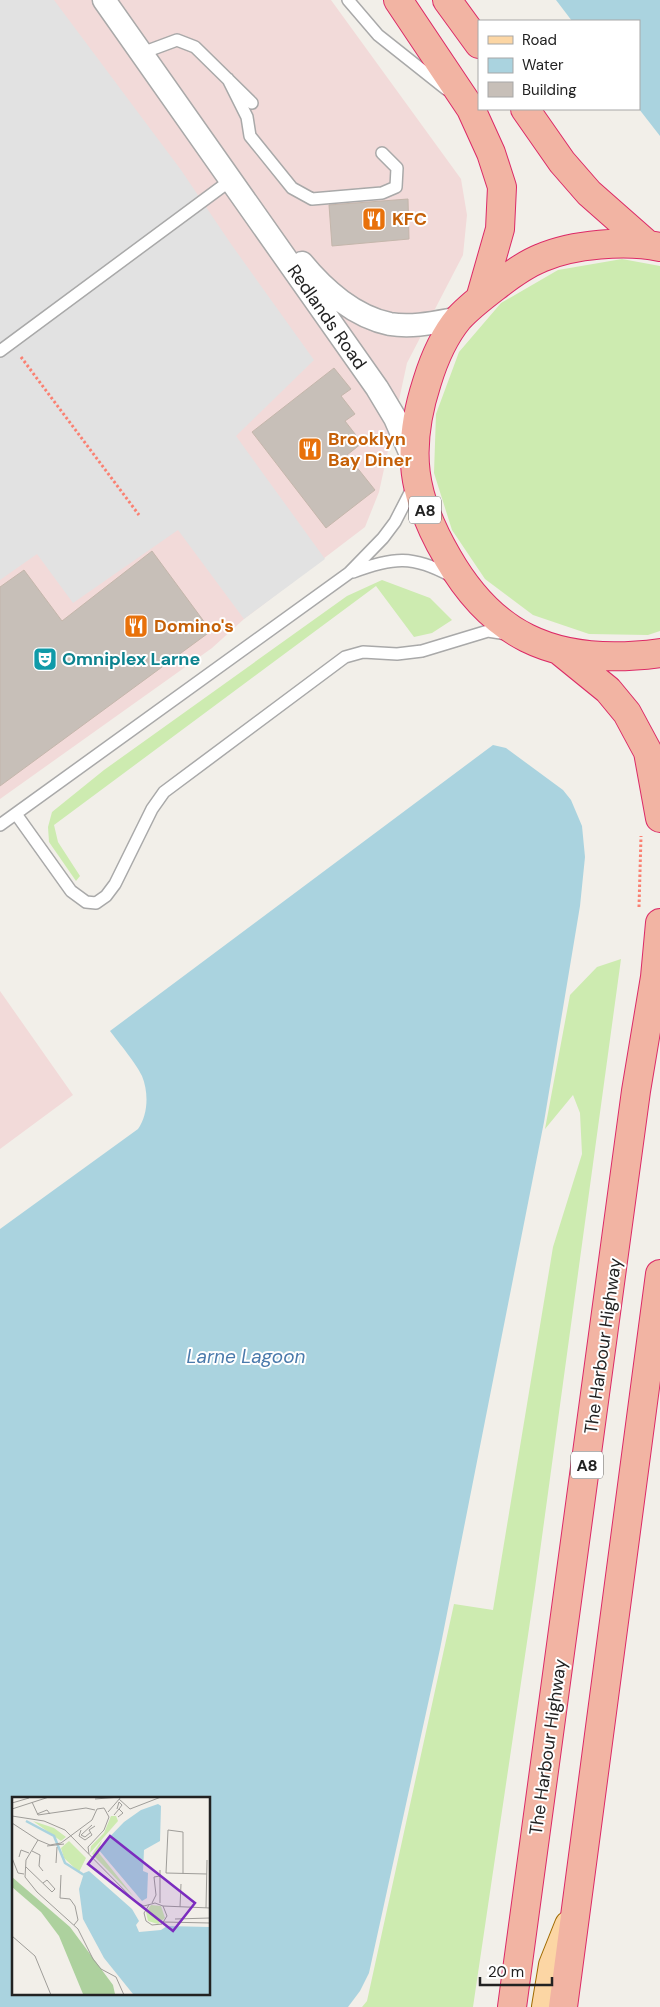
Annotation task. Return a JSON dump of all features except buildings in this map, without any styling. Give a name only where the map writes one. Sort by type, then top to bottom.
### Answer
[{"type":"highway","points":[[398,0],[471,109],[502,187],[500,230],[480,299]]},
{"type":"highway","points":[[447,0],[478,43]]},
{"type":"highway","name":"A8","points":[[526,110],[562,162],[589,193],[654,246]]},
{"type":"highway","name":"A8","points":[[654,246],[609,243],[542,257],[511,275],[480,299],[460,318],[444,341],[431,368],[418,411],[415,429],[415,469],[426,512],[437,537],[462,581],[491,614],[526,638],[560,651],[633,657],[660,653]]},
{"type":"highway","name":"A8","points":[[560,651],[608,690],[627,713],[648,752],[651,823]]},
{"type":"highway","name":"The Harbour Highway","points":[[512,2007],[636,1091],[655,977],[649,919]]},
{"type":"highway","points":[[563,2007],[660,1274]]},
{"type":"main road","points":[[546,2007],[553,1965],[576,1905]]},
{"type":"street","name":"Redlands Road","points":[[104,0],[377,388],[395,418],[415,469]]},
{"type":"street","name":"Redlands Road","points":[[232,180],[310,273],[338,298],[366,317],[391,324],[411,325],[460,318]]},
{"type":"lane","points":[[348,0],[378,35],[471,109]]},
{"type":"lane","points":[[142,53],[176,40],[195,47],[252,103]]},
{"type":"lane","points":[[228,79],[247,117],[250,136],[292,188],[312,198],[382,193],[396,186],[397,168],[382,153]]},
{"type":"lane","points":[[0,351],[232,180]]},
{"type":"lane","points":[[0,825],[349,573],[383,538],[395,522],[415,469]]},
{"type":"lane","points":[[349,573],[376,563],[404,559],[433,566],[462,581]]},
{"type":"lane","points":[[16,814],[71,891],[86,902],[96,903],[106,896],[115,884],[152,810],[164,792],[345,657],[362,652],[397,654],[422,651],[488,631],[526,638]]},
{"type":"path","points":[[11,343],[139,515]]},
{"type":"path","points":[[649,919],[651,823]]},
{"type":"shaded area","points":[[0,0],[331,0],[461,179],[467,215],[463,255],[407,363],[379,492],[365,527],[244,619],[212,648],[0,799]]},
{"type":"shaded area","points":[[0,0],[54,0],[181,170],[314,360],[236,436],[325,559],[244,619],[178,530],[73,603],[37,554],[0,580]]},
{"type":"shaded area","points":[[0,991],[73,1095],[0,1149]]},
{"type":"green space","points":[[622,259],[660,266],[660,631],[648,635],[589,634],[533,615],[485,579],[452,530],[434,473],[436,414],[459,352],[501,303],[558,270]]},
{"type":"green space","points":[[382,580],[430,598],[452,620],[432,633],[414,637],[376,586],[54,825],[58,842],[80,876],[76,881],[49,842],[48,827],[52,812],[104,770],[347,596]]},
{"type":"green space","points":[[621,959],[535,1588],[473,2007],[362,2007],[367,2001],[454,1604],[493,1610],[553,1247],[582,1154],[580,1113],[573,1095],[545,1129],[570,995],[597,967]]},
{"type":"water","points":[[556,0],[660,0],[660,136],[640,110],[640,20],[571,20]]},
{"type":"water","name":"Larne Lagoon","points":[[493,745],[506,748],[563,790],[571,800],[582,826],[585,857],[580,906],[544,1122],[440,1649],[369,1973],[360,1991],[348,2007],[0,2007],[0,1229],[138,1129],[146,1111],[146,1089],[136,1065],[110,1031]]},
{"type":"place","name":"KFC","points":[[374,219]]},
{"type":"place","name":"Brooklyn Bay Diner","points":[[310,449]]},
{"type":"place","name":"Domino's","points":[[136,626]]},
{"type":"place","name":"Omniplex Larne","points":[[45,659]]}]
